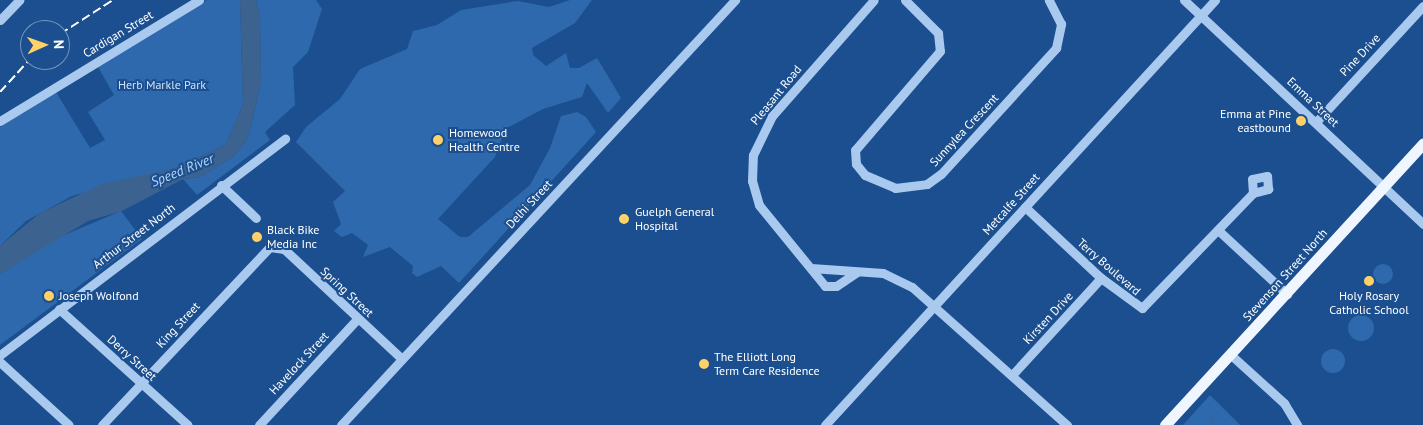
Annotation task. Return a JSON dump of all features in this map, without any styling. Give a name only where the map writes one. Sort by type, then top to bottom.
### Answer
[{"type":"main road","name":"Stevenson Street North","points":[[1165,425],[1287,294],[1423,143]]},
{"type":"street","points":[[0,20],[19,0]]},
{"type":"street","name":"Cardigan Street","points":[[0,121],[199,0]]},
{"type":"street","name":"Delhi Street","points":[[341,425],[735,0]]},
{"type":"street","name":"Pleasant Road","points":[[857,272],[831,288],[811,268],[759,205],[752,181],[753,156],[772,116],[874,0]]},
{"type":"street","name":"Sunnylea Crescent","points":[[905,0],[938,33],[940,50],[855,150],[856,164],[864,175],[894,188],[927,184],[941,174],[1056,48],[1061,24],[1049,0]]},
{"type":"street","name":"Emma Street","points":[[1184,0],[1423,224]]},
{"type":"street","name":"Metcalfe Street","points":[[825,425],[1215,0]]},
{"type":"street","name":"Pine Drive","points":[[1316,122],[1423,6]]},
{"type":"street","name":"Arthur Street North","points":[[0,355],[221,185],[285,139]]},
{"type":"street","points":[[221,185],[256,218]]},
{"type":"street","name":"Terry Boulevard","points":[[1025,207],[1101,278],[1142,308],[1219,231],[1253,193]]},
{"type":"street","points":[[1219,231],[1287,294]]},
{"type":"street","name":"Spring Street","points":[[274,247],[284,249],[402,358]]},
{"type":"street","name":"King Street","points":[[102,425],[265,250],[274,247]]},
{"type":"street","points":[[811,268],[857,272],[899,280],[936,306],[1067,425]]},
{"type":"street","name":"Kirsten Drive","points":[[1013,374],[1101,278]]},
{"type":"street","name":"Derry Street","points":[[59,309],[188,425]]},
{"type":"street","name":"Havelock Street","points":[[259,425],[358,319]]},
{"type":"street","points":[[1231,355],[1284,403],[1297,425]]},
{"type":"street","points":[[0,362],[69,425]]},
{"type":"green space","name":"Herb Markle Park","points":[[207,0],[240,0],[243,104],[226,144],[179,167],[72,196],[26,221],[0,246],[0,127],[56,92],[90,148],[105,140],[88,112],[114,95],[98,67]]},
{"type":"green space","points":[[256,0],[316,0],[322,9],[308,52],[293,67],[295,105],[265,132],[270,140],[197,195],[183,179],[200,177],[234,156],[248,138],[261,83],[260,15]]},
{"type":"green space","points":[[570,0],[592,0],[575,23],[532,48],[533,55],[546,66],[566,53],[570,68],[579,68],[597,58],[621,98],[608,113],[587,83],[582,97],[543,109],[505,129],[495,157],[438,219],[460,237],[468,237],[530,185],[550,148],[561,116],[577,112],[586,117],[596,132],[459,283],[441,266],[417,277],[412,273],[413,266],[390,247],[363,257],[368,245],[352,233],[342,237],[334,231],[341,224],[333,202],[345,191],[296,142],[306,127],[340,99],[360,69],[407,49],[413,31],[437,25],[461,10],[518,1],[549,7]]},
{"type":"green space","points":[[121,211],[142,239],[0,345],[0,274],[48,242]]},
{"type":"green space","points":[[1383,264],[1390,267],[1393,274],[1390,281],[1383,284],[1376,281],[1373,274],[1376,267]]},
{"type":"green space","points":[[1361,315],[1370,319],[1374,328],[1370,337],[1361,341],[1352,337],[1348,328],[1352,319]]},
{"type":"green space","points":[[1333,349],[1341,353],[1345,361],[1341,369],[1333,373],[1325,369],[1321,361],[1325,353]]},
{"type":"green space","points":[[1210,395],[1240,425],[1183,425]]},
{"type":"water","name":"Speed River","points":[[240,0],[256,0],[260,15],[261,83],[248,138],[234,156],[200,177],[183,179],[122,211],[88,221],[0,274],[0,246],[40,213],[102,184],[179,167],[226,144],[243,104]]},
{"type":"waterway","points":[[1212,418],[1212,425]]},
{"type":"railway","points":[[70,28],[113,0]]},
{"type":"railway","points":[[0,92],[20,70]]},
{"type":"place","name":"Emma at Pine eastbound","points":[[1301,121]]},
{"type":"place","name":"Homewood Health Centre","points":[[438,140]]},
{"type":"place","name":"Guelph General Hospital","points":[[624,219]]},
{"type":"place","name":"Black Bike Media Inc","points":[[257,237]]},
{"type":"place","name":"Holy Rosary Catholic School","points":[[1369,281]]},
{"type":"place","name":"Joseph Wolfond","points":[[49,296]]},
{"type":"place","name":"The Elliott Long Term Care Residence","points":[[704,364]]}]
